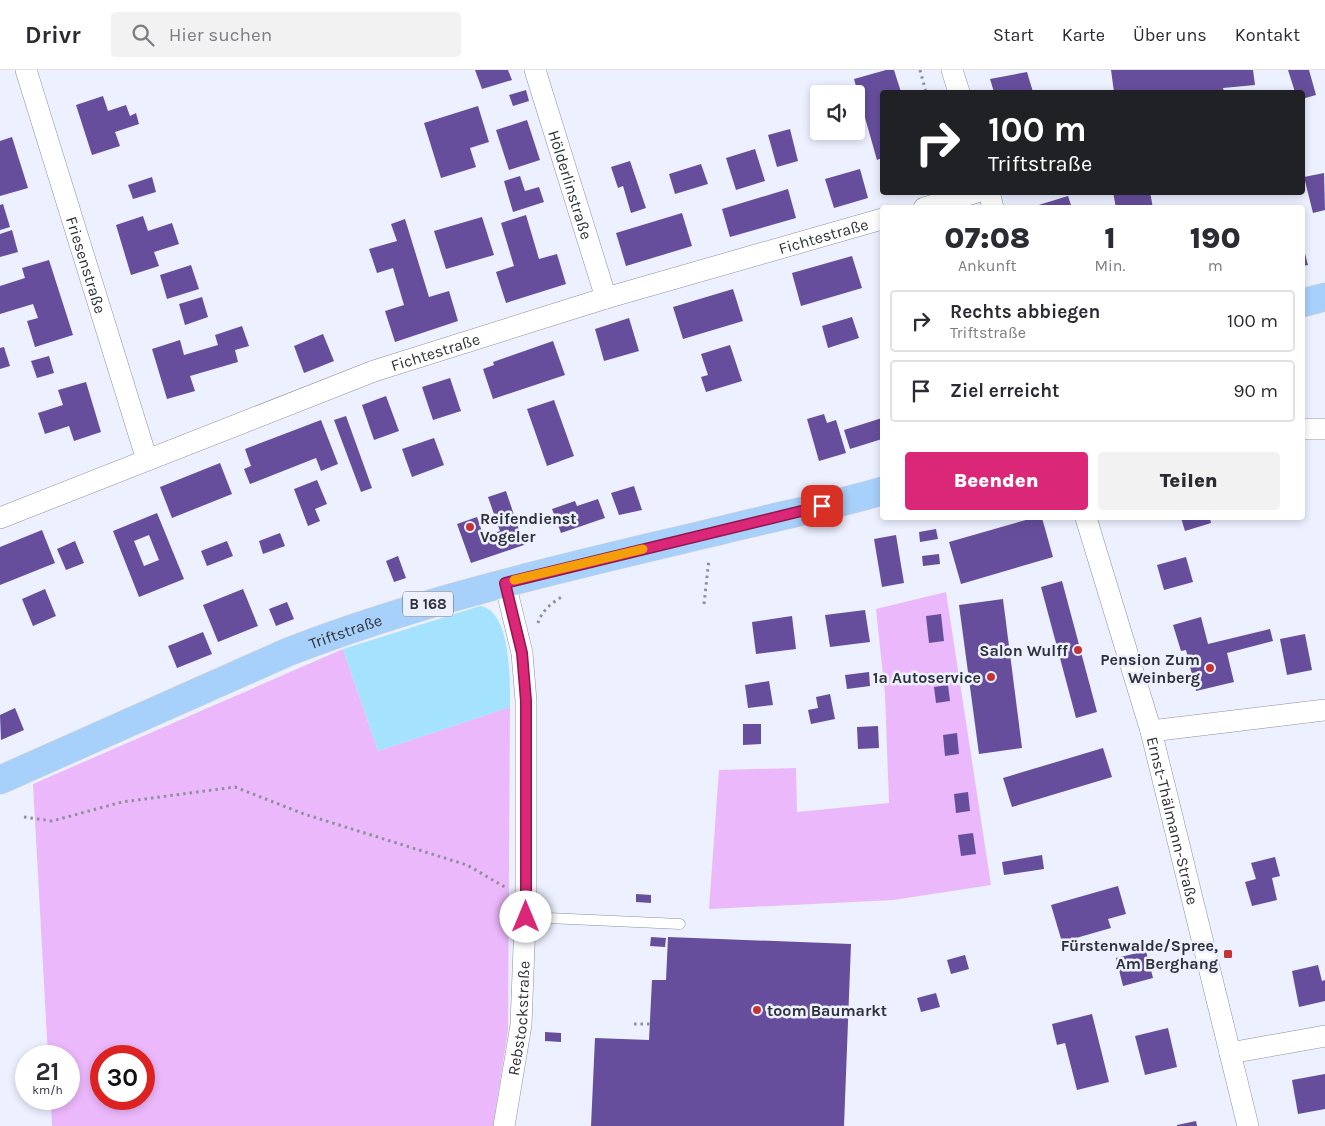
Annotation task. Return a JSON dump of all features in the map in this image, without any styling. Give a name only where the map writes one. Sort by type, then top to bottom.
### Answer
[{"type":"main road","points":[[1305,302],[1325,297]]},
{"type":"main road","name":"Triftstraße","points":[[0,780],[312,642],[416,607],[505,583],[880,490]]},
{"type":"street","name":"Friesenstraße","points":[[26,70],[147,460]]},
{"type":"street","name":"Hölderlinstraße","points":[[535,70],[606,298]]},
{"type":"street","points":[[952,70],[958,90]]},
{"type":"street","points":[[934,205],[967,195]]},
{"type":"street","name":"Fichtestraße","points":[[0,518],[374,371],[606,298],[880,220]]},
{"type":"street","points":[[1305,428],[1325,429]]},
{"type":"street","name":"Ernst-Thälmann-Straße","points":[[1087,520],[1151,731],[1248,1126]]},
{"type":"street","name":"Rebstockstraße","points":[[504,1126],[521,1025],[526,907],[526,701],[522,653],[505,583]]},
{"type":"street","points":[[1151,731],[1325,710]]},
{"type":"street","points":[[1230,1053],[1325,1036]]},
{"type":"lane","points":[[526,907],[680,924]]},
{"type":"path","points":[[920,70],[925,90]]},
{"type":"path","points":[[704,604],[709,555]]},
{"type":"path","points":[[24,817],[52,820],[122,802],[235,787],[304,814],[467,865],[500,885],[526,907]]},
{"type":"path","points":[[634,1024],[650,1024]]},
{"type":"shaded area","points":[[946,592],[991,885],[893,900],[709,909],[719,770],[796,768],[797,812],[889,803],[885,694],[876,609]]},
{"type":"shaded area","points":[[343,649],[378,751],[510,707],[508,1030],[493,1126],[52,1126],[51,1110],[80,1110],[80,1045],[47,1045],[33,784]]},
{"type":"water","points":[[480,606],[490,611],[498,620],[504,634],[509,665],[510,707],[378,751],[343,649]]},
{"type":"building","points":[[475,70],[508,70],[512,80],[482,89]]},
{"type":"building","points":[[886,70],[894,70],[900,90],[880,90],[880,159],[877,160],[865,118],[865,85],[856,85],[854,79]]},
{"type":"building","points":[[1111,70],[1253,70],[1255,85],[1223,88],[1224,90],[1114,90]]},
{"type":"building","points":[[1288,70],[1309,70],[1316,95],[1305,98],[1305,90],[1294,90]]},
{"type":"building","points":[[1027,72],[1032,90],[993,90],[990,79]]},
{"type":"building","points":[[526,90],[529,101],[513,106],[509,95]]},
{"type":"building","points":[[103,96],[108,111],[126,105],[130,116],[136,113],[139,124],[115,132],[120,146],[92,155],[76,105]]},
{"type":"building","points":[[478,106],[489,142],[470,148],[476,167],[441,178],[424,123]]},
{"type":"building","points":[[527,120],[540,160],[509,170],[496,130]]},
{"type":"building","points":[[790,129],[798,161],[777,167],[768,135]]},
{"type":"building","points":[[12,137],[28,188],[0,196],[0,141]]},
{"type":"building","points":[[755,149],[765,181],[736,190],[726,158]]},
{"type":"building","points":[[630,161],[646,208],[631,213],[623,186],[618,188],[611,167]]},
{"type":"building","points":[[701,164],[708,184],[675,194],[669,174]]},
{"type":"building","points":[[860,169],[868,198],[834,208],[825,179]]},
{"type":"building","points":[[1324,173],[1325,210],[1313,213],[1305,177]]},
{"type":"building","points":[[520,176],[525,191],[539,187],[544,202],[513,212],[504,181]]},
{"type":"building","points":[[152,177],[156,192],[133,199],[128,185]]},
{"type":"building","points":[[788,189],[796,218],[730,237],[722,209]]},
{"type":"building","points":[[1114,195],[1151,195],[1152,205],[1115,205]]},
{"type":"building","points":[[1068,196],[1071,205],[1039,205]]},
{"type":"building","points":[[3,204],[10,227],[0,230],[0,205]]},
{"type":"building","points":[[682,213],[692,246],[626,266],[616,233]]},
{"type":"building","points":[[526,215],[539,259],[557,254],[566,284],[506,303],[496,272],[514,266],[501,223]]},
{"type":"building","points":[[143,216],[148,231],[172,223],[179,244],[154,252],[159,266],[131,275],[116,225]]},
{"type":"building","points":[[482,217],[494,255],[446,269],[434,231]]},
{"type":"building","points":[[405,219],[429,297],[449,291],[458,321],[395,342],[385,311],[404,305],[393,268],[377,273],[369,249],[397,241],[391,224]]},
{"type":"building","points":[[12,230],[18,252],[0,257],[0,234]]},
{"type":"building","points":[[1305,254],[1308,265],[1305,266]]},
{"type":"building","points":[[852,256],[862,288],[801,306],[792,273]]},
{"type":"building","points":[[49,260],[73,335],[35,347],[27,321],[38,318],[33,304],[0,314],[0,286],[25,278],[22,268]]},
{"type":"building","points":[[191,265],[199,289],[167,299],[160,275]]},
{"type":"building","points":[[733,289],[743,321],[683,339],[673,307]]},
{"type":"building","points":[[202,297],[208,317],[185,325],[179,304]]},
{"type":"building","points":[[852,317],[859,338],[828,348],[822,326]]},
{"type":"building","points":[[629,318],[639,351],[604,361],[595,329]]},
{"type":"building","points":[[242,326],[249,346],[235,350],[238,362],[190,376],[195,391],[167,399],[152,349],[180,340],[184,355],[218,345],[215,335]]},
{"type":"building","points":[[323,334],[334,361],[304,373],[294,346]]},
{"type":"building","points":[[553,341],[565,375],[493,399],[483,369],[494,365],[493,362]]},
{"type":"building","points":[[730,345],[742,381],[706,392],[701,377],[708,375],[701,354]]},
{"type":"building","points":[[4,347],[10,366],[0,369],[0,348]]},
{"type":"building","points":[[49,356],[54,373],[37,378],[31,361]]},
{"type":"building","points":[[450,378],[461,411],[433,420],[422,387]]},
{"type":"building","points":[[86,382],[101,432],[74,441],[69,426],[45,434],[38,413],[63,405],[58,390]]},
{"type":"building","points":[[386,396],[399,431],[374,440],[362,405]]},
{"type":"building","points":[[554,400],[574,456],[547,466],[527,409]]},
{"type":"building","points":[[824,414],[827,423],[836,420],[846,453],[819,461],[807,419]]},
{"type":"building","points":[[346,416],[372,488],[361,492],[334,420]]},
{"type":"building","points":[[880,419],[880,440],[850,449],[844,430]]},
{"type":"building","points":[[321,420],[338,464],[321,471],[316,458],[250,484],[244,469],[251,466],[245,449]]},
{"type":"building","points":[[434,438],[444,465],[412,477],[402,449]]},
{"type":"building","points":[[220,463],[232,494],[172,518],[160,487]]},
{"type":"building","points":[[317,480],[327,504],[315,509],[320,521],[308,526],[294,489]]},
{"type":"building","points":[[634,486],[642,510],[619,515],[611,493]]},
{"type":"building","name":"Reifendienst Vogeler","points":[[506,491],[524,545],[471,563],[457,524],[477,517],[484,537],[500,531],[488,497]]},
{"type":"building","points":[[598,499],[605,518],[561,533],[552,509],[575,501],[577,506]]},
{"type":"building","points":[[157,513],[184,579],[139,597],[113,531]],"holes":[[[149,535],[159,560],[144,566],[134,541]]]},
{"type":"building","points":[[1026,520],[1043,520],[1053,557],[961,584],[949,542]]},
{"type":"building","points":[[1182,520],[1210,520],[1211,523],[1185,531]]},
{"type":"building","points":[[936,529],[938,539],[920,542],[919,532]]},
{"type":"building","points":[[42,530],[55,563],[0,585],[0,547]]},
{"type":"building","points":[[280,533],[285,546],[263,554],[259,541]]},
{"type":"building","points":[[896,535],[904,583],[882,587],[874,539]]},
{"type":"building","points":[[75,541],[84,563],[66,570],[57,549]]},
{"type":"building","points":[[227,541],[233,556],[207,566],[201,551]]},
{"type":"building","points":[[939,554],[940,564],[923,566],[922,556]]},
{"type":"building","points":[[398,556],[406,578],[394,582],[386,561]]},
{"type":"building","points":[[1186,557],[1193,582],[1164,590],[1157,565]]},
{"type":"building","points":[[1062,581],[1097,712],[1076,718],[1041,587]]},
{"type":"building","points":[[45,589],[56,616],[33,626],[22,599]]},
{"type":"building","points":[[243,589],[258,626],[218,642],[203,605]]},
{"type":"building","name":"1a Autoservice","points":[[1003,599],[1022,748],[979,754],[959,605]]},
{"type":"building","points":[[287,602],[294,619],[276,626],[269,609]]},
{"type":"building","points":[[865,610],[870,642],[830,647],[825,615]]},
{"type":"building","points":[[941,614],[944,641],[929,643],[926,616]]},
{"type":"building","points":[[792,616],[796,649],[756,654],[752,622]]},
{"type":"building","name":"Pension Zum Weinberg","points":[[1201,617],[1208,644],[1270,629],[1273,641],[1227,653],[1234,682],[1196,691],[1186,650],[1181,651],[1173,625]]},
{"type":"building","points":[[203,632],[212,654],[177,668],[168,646]]},
{"type":"building","points":[[1305,634],[1312,670],[1287,675],[1280,639]]},
{"type":"building","points":[[869,672],[870,686],[847,689],[845,675]]},
{"type":"building","points":[[769,681],[773,705],[748,708],[745,685]]},
{"type":"building","points":[[948,685],[950,701],[936,703],[934,687]]},
{"type":"building","points":[[830,694],[835,719],[811,724],[808,710],[818,708],[816,697]]},
{"type":"building","points":[[15,708],[24,730],[1,740],[0,715]]},
{"type":"building","points":[[743,724],[761,724],[761,744],[743,745]]},
{"type":"building","points":[[878,726],[879,748],[858,749],[857,727]]},
{"type":"building","points":[[957,733],[959,754],[945,756],[943,735]]},
{"type":"building","points":[[1103,748],[1112,777],[1012,807],[1003,778]]},
{"type":"building","points":[[968,792],[970,811],[956,813],[954,794]]},
{"type":"building","points":[[973,833],[976,854],[961,856],[958,835]]},
{"type":"building","points":[[1042,855],[1044,869],[1004,875],[1002,862]]},
{"type":"building","points":[[1275,857],[1280,876],[1272,878],[1277,900],[1252,906],[1245,882],[1256,879],[1251,863]]},
{"type":"building","points":[[1118,886],[1126,914],[1108,919],[1111,928],[1062,942],[1051,905]]},
{"type":"building","points":[[636,894],[651,895],[651,903],[636,902]]},
{"type":"building","points":[[651,937],[666,938],[665,947],[650,946]]},
{"type":"building","name":"toom Baumarkt","points":[[668,937],[851,944],[844,1126],[591,1126],[595,1038],[649,1040],[652,980],[666,980]]},
{"type":"building","points":[[1146,951],[1153,978],[1123,986],[1116,958]]},
{"type":"building","points":[[965,955],[969,969],[951,974],[947,960]]},
{"type":"building","points":[[1318,965],[1322,981],[1325,980],[1325,1001],[1299,1007],[1292,971]]},
{"type":"building","points":[[936,993],[940,1007],[921,1012],[917,998]]},
{"type":"building","points":[[1092,1014],[1109,1082],[1077,1090],[1065,1043],[1057,1045],[1052,1024]]},
{"type":"building","points":[[1168,1028],[1177,1067],[1145,1075],[1135,1036]]},
{"type":"building","points":[[545,1032],[561,1033],[561,1042],[545,1041]]},
{"type":"building","points":[[1325,1074],[1325,1109],[1298,1114],[1292,1080]]},
{"type":"building","points":[[1196,1121],[1197,1126],[1177,1126],[1177,1125]]},
{"type":"slow traffic","points":[[514,580],[643,549]]},
{"type":"place","name":"Reifendienst Vogeler","points":[[470,527]]},
{"type":"place","name":"Salon Wulff","points":[[1078,650]]},
{"type":"place","name":"Pension Zum Weinberg","points":[[1210,668]]},
{"type":"place","name":"1a Autoservice","points":[[991,677]]},
{"type":"place","name":"Fürstenwalde/Spree, Am Berghang","points":[[1228,954]]},
{"type":"place","name":"toom Baumarkt","points":[[757,1010]]},
{"type":"route","points":[[526,917],[526,701],[522,653],[505,583],[822,506]]}]
